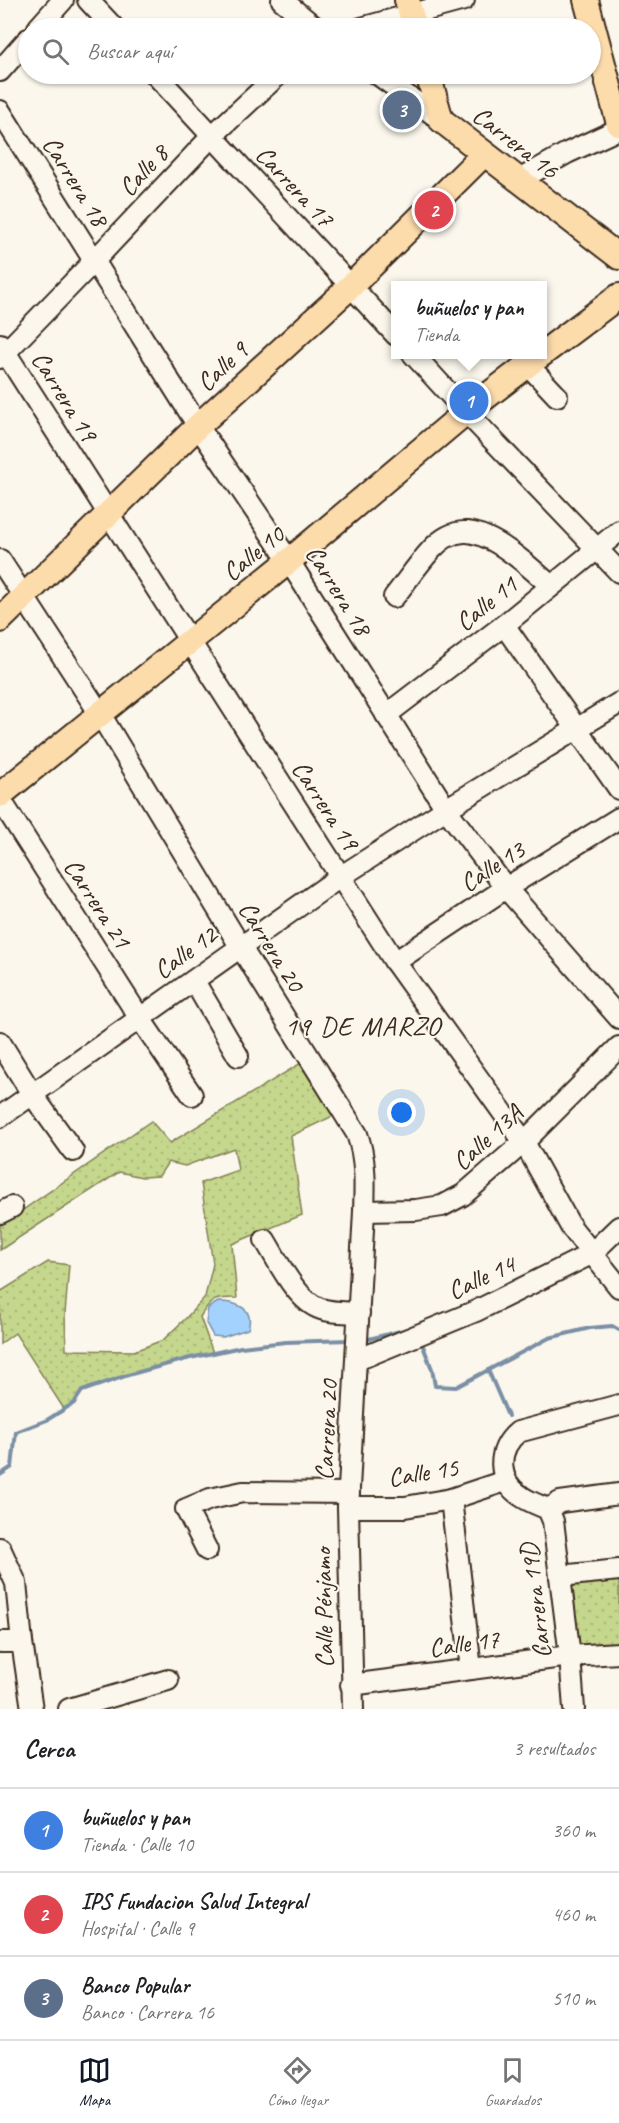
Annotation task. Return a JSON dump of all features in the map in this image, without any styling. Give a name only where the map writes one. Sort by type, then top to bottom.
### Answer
[{"type":"main road","points":[[586,0],[591,18]]},
{"type":"main road","points":[[601,57],[619,126]]},
{"type":"main road","points":[[431,84],[441,120]]},
{"type":"main road","name":"Carrera 16","points":[[441,120],[619,257]]},
{"type":"main road","name":"Calle 9","points":[[0,620],[198,426],[351,286],[484,154]]},
{"type":"main road","name":"Calle 10","points":[[547,350],[619,296]]},
{"type":"main road","name":"Calle 10","points":[[0,797],[289,561],[466,412],[536,359]]},
{"type":"street","points":[[47,18],[63,0]]},
{"type":"street","points":[[88,0],[105,18]]},
{"type":"street","points":[[282,0],[304,18]]},
{"type":"street","points":[[411,14],[464,0]]},
{"type":"street","points":[[0,71],[18,50]]},
{"type":"street","name":"Carrera 17","points":[[164,84],[391,330]]},
{"type":"street","name":"Calle 8","points":[[2,351],[94,261],[212,136],[268,84]]},
{"type":"street","name":"Carrera 16","points":[[391,84],[441,120]]},
{"type":"street","name":"Carrera 18","points":[[0,111],[198,426],[289,561],[446,809],[506,888],[619,1018]]},
{"type":"street","points":[[519,180],[619,126]]},
{"type":"street","name":"Carrera 19","points":[[2,351],[395,962],[524,1142],[571,1227],[619,1287]]},
{"type":"street","points":[[418,359],[619,572]]},
{"type":"street","points":[[538,359],[557,396]]},
{"type":"street","points":[[394,597],[431,549],[454,533],[466,531],[477,534],[510,552],[551,586]]},
{"type":"street","name":"Calle 11","points":[[386,715],[504,625],[619,531]]},
{"type":"street","name":"Carrera 20","points":[[0,560],[100,714],[357,1134],[363,1150],[364,1211],[349,1500]]},
{"type":"street","points":[[504,625],[619,789]]},
{"type":"street","name":"Calle 12","points":[[0,1117],[340,877],[619,703]]},
{"type":"street","name":"Carrera 21","points":[[0,797],[139,1017],[192,1095]]},
{"type":"street","name":"Calle 13","points":[[395,962],[506,888],[619,818]]},
{"type":"street","points":[[194,981],[238,1056]]},
{"type":"street","points":[[0,1042],[32,1094],[73,1151]]},
{"type":"street","name":"Calle 13A","points":[[364,1211],[416,1210],[442,1206],[463,1195],[524,1142],[619,1047]]},
{"type":"street","name":"Calle 14","points":[[357,1360],[476,1311],[591,1254],[619,1227]]},
{"type":"street","points":[[265,1240],[302,1297],[311,1304],[321,1310],[359,1313]]},
{"type":"street","points":[[505,1481],[502,1460],[508,1440],[518,1432],[619,1405]]},
{"type":"street","name":"Calle 15","points":[[207,1550],[186,1509],[210,1499],[243,1492],[349,1500],[405,1507],[451,1499],[505,1481]]},
{"type":"street","name":"Carrera 19D","points":[[505,1481],[520,1496],[548,1509],[553,1521],[570,1656],[574,1709]]},
{"type":"street","points":[[548,1509],[560,1502],[619,1494]]},
{"type":"street","points":[[451,1499],[471,1669]]},
{"type":"street","name":"Calle Pénjamo","points":[[349,1500],[353,1709]]},
{"type":"street","points":[[0,1548],[15,1583],[32,1709]]},
{"type":"street","points":[[560,1576],[619,1570]]},
{"type":"street","points":[[0,1642],[22,1642]]},
{"type":"street","name":"Calle 17","points":[[351,1685],[570,1656],[619,1653]]},
{"type":"street","points":[[69,1709],[168,1680]]},
{"type":"green space","points":[[301,1063],[333,1116],[291,1136],[302,1215],[232,1244],[237,1298],[215,1300],[207,1306],[200,1317],[213,1353],[128,1375],[83,1391],[74,1403],[64,1409],[15,1333],[0,1344],[0,1292],[48,1262],[69,1265],[65,1314],[66,1350],[134,1351],[163,1340],[205,1297],[213,1264],[201,1183],[238,1170],[234,1148],[185,1166],[168,1162],[159,1176],[142,1177],[119,1172],[0,1250],[0,1226],[151,1121],[170,1143]]},
{"type":"green space","points":[[619,1574],[619,1647],[573,1652],[565,1580]]},
{"type":"water","points":[[218,1302],[242,1307],[249,1316],[248,1329],[223,1337],[213,1336],[206,1323],[208,1308]]},
{"type":"waterway","points":[[421,1341],[432,1369],[435,1386],[456,1387],[549,1338],[590,1328],[612,1326],[619,1330]]},
{"type":"waterway","points":[[369,1339],[408,1329]]},
{"type":"waterway","points":[[0,1475],[12,1467],[16,1432],[47,1420],[74,1403],[82,1391],[128,1375],[241,1347],[286,1342],[349,1340]]},
{"type":"waterway","points":[[488,1370],[508,1416]]},
{"type":"place","name":"Banco Popular","points":[[402,110]]},
{"type":"place","name":"IPS Fundacion Salud Integral","points":[[434,210]]},
{"type":"place","name":"buñuelos y pan","points":[[469,401]]},
{"type":"district","name":"19 DE MARZO","points":[[363,1026]]}]
